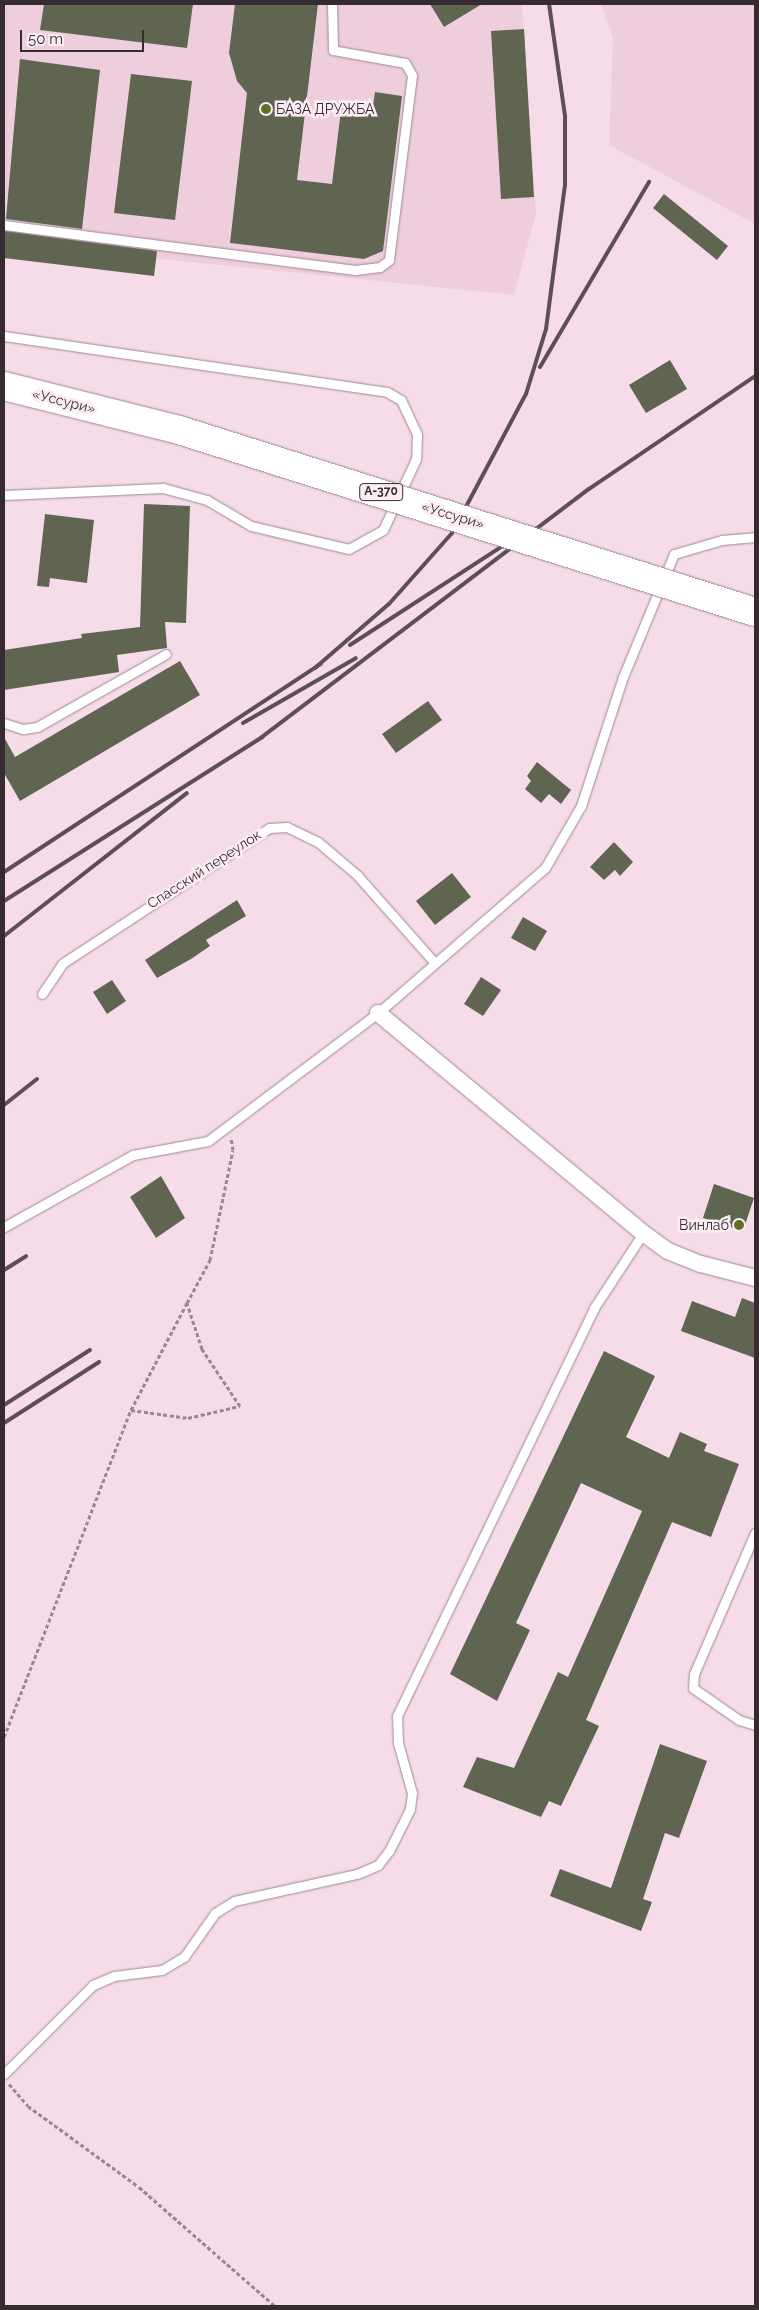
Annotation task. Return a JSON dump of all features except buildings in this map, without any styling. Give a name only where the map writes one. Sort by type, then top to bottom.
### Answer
[{"type":"highway","name":"«Уссури»","points":[[4,386],[179,430],[755,612]]},
{"type":"street","points":[[378,1013],[642,1234],[701,1264],[755,1278]]},
{"type":"lane","points":[[4,225],[355,270],[380,266],[389,260],[412,75],[405,64],[333,50],[332,4]]},
{"type":"lane","points":[[4,336],[387,392],[401,400],[417,435],[416,459],[383,530],[349,550],[251,526],[207,500],[162,488],[4,495]]},
{"type":"lane","points":[[4,1226],[132,1155],[208,1142],[378,1013],[434,962],[545,868],[593,777],[623,677],[674,554],[722,540],[755,537]]},
{"type":"lane","points":[[4,722],[23,729],[37,726],[166,654]]},
{"type":"lane","name":"Спасский переулок","points":[[42,994],[63,963],[270,828],[286,827],[318,842],[357,875],[434,962]]},
{"type":"lane","points":[[4,2074],[93,1985],[114,1976],[162,1970],[177,1961],[215,1913],[234,1901],[357,1874],[378,1865],[390,1851],[410,1810],[412,1793],[398,1743],[397,1716],[594,1308],[642,1234]]},
{"type":"lane","points":[[755,1533],[694,1674],[693,1688],[739,1720],[755,1724]]},
{"type":"path","points":[[4,1736],[131,1410],[210,1260],[234,1150],[230,1126]]},
{"type":"path","points":[[131,1410],[188,1418],[240,1406],[202,1349],[188,1303]]},
{"type":"path","points":[[4,2078],[28,2106],[139,2187],[275,2306]]},
{"type":"shaded area","name":"БАЗА ДРУЖБА","points":[[4,4],[522,4],[536,214],[514,295],[4,243]]},
{"type":"shaded area","points":[[601,4],[755,4],[755,224],[609,145],[613,38]]},
{"type":"railway","points":[[315,668],[389,604],[452,533],[526,394],[546,329],[565,185],[565,116],[549,4]]},
{"type":"railway","points":[[540,367],[649,182]]},
{"type":"railway","points":[[4,901],[262,737],[589,489],[755,376]]},
{"type":"railway","points":[[350,645],[518,536]]},
{"type":"railway","points":[[243,723],[356,658]]},
{"type":"railway","points":[[4,872],[321,664]]},
{"type":"railway","points":[[4,936],[187,793]]},
{"type":"railway","points":[[4,1105],[37,1079]]},
{"type":"railway","points":[[4,1270],[26,1256]]},
{"type":"railway","points":[[4,1405],[90,1350]]},
{"type":"railway","points":[[4,1423],[99,1362]]},
{"type":"place","name":"БАЗА ДРУЖБА","points":[[266,109]]},
{"type":"place","name":"Винлаб","points":[[739,1225]]}]
